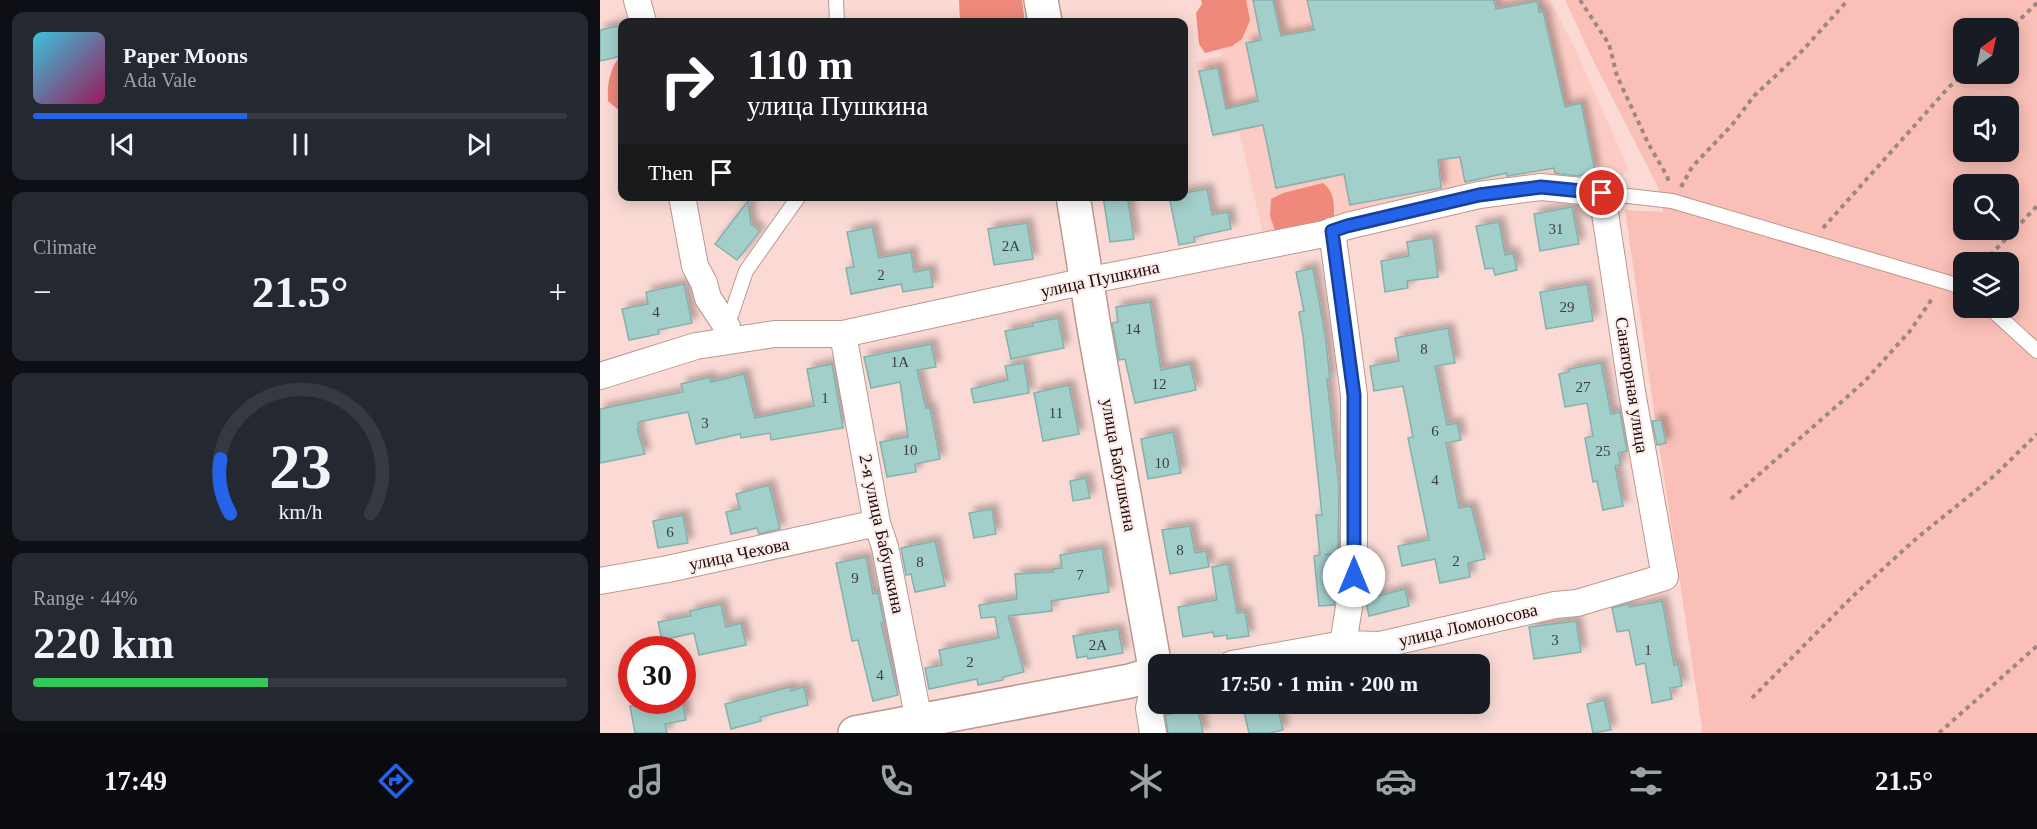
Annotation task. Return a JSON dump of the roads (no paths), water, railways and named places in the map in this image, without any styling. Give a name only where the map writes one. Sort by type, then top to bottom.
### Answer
[{"type":"street","points":[[637,0],[642,18]]},
{"type":"street","points":[[1041,0],[1044,18]]},
{"type":"street","name":"улица Пушкина","points":[[600,376],[728,334],[843,334],[1332,231],[1479,195],[1541,187],[1602,193]]},
{"type":"street","name":"Санаторная улица","points":[[1602,193],[1632,392],[1665,578]]},
{"type":"street","points":[[683,201],[694,266],[728,334]]},
{"type":"street","name":"улица Бабушкина","points":[[1074,201],[1086,281],[1154,654]]},
{"type":"street","points":[[1332,231],[1354,395],[1354,576],[1343,644]]},
{"type":"street","name":"2-я улица Бабушкина","points":[[843,334],[877,524],[885,547],[922,727]]},
{"type":"street","name":"улица Чехова","points":[[600,581],[668,569],[877,524]]},
{"type":"street","name":"улица Ломоносова","points":[[1288,654],[1343,644],[1380,645],[1555,605],[1577,603],[1665,578]]},
{"type":"street","points":[[855,733],[922,727],[1148,676]]},
{"type":"street","name":"улица Бабушкина","points":[[1150,714],[1153,733]]},
{"type":"lane","points":[[836,0],[837,18]]},
{"type":"lane","points":[[1602,193],[1672,201],[1953,285]]},
{"type":"lane","points":[[728,334],[746,271],[795,201]]},
{"type":"lane","points":[[2001,318],[2037,351]]}]
